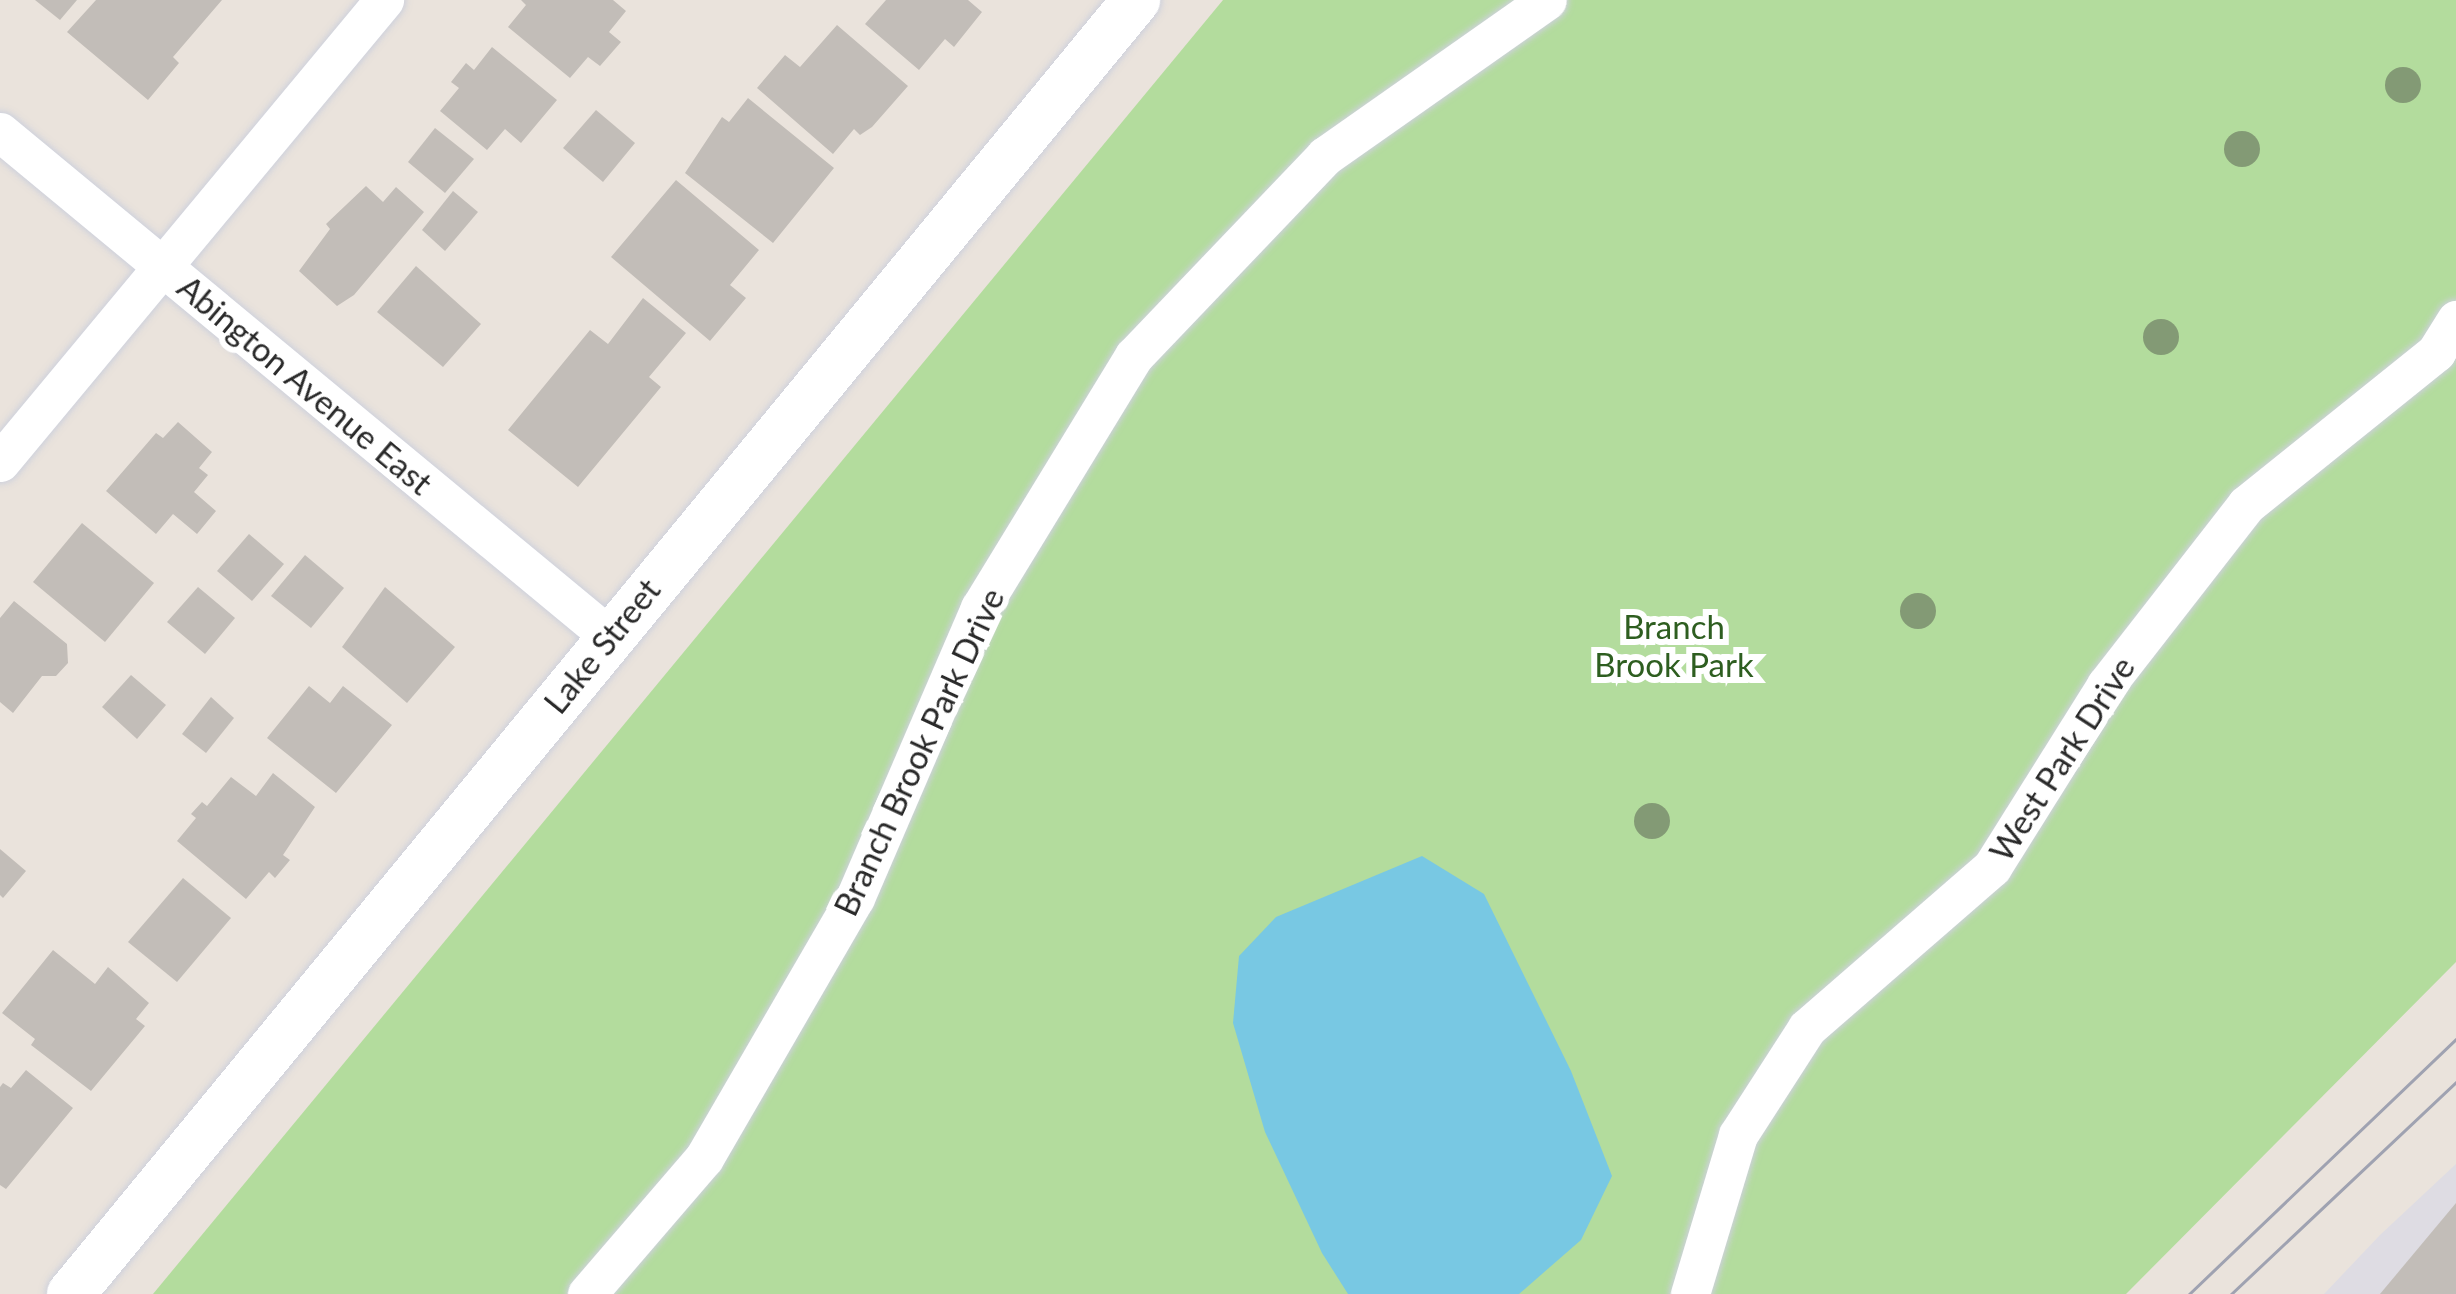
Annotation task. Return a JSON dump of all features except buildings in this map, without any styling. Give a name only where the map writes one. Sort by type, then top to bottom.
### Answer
[{"type":"street","points":[[0,462],[384,0]]},
{"type":"street","name":"Lake Street","points":[[70,1294],[1136,0]]},
{"type":"street","name":"Branch Brook Park Drive","points":[[587,1294],[704,1158],[855,898],[980,608],[1134,356],[1325,156],[1546,0]]},
{"type":"street","name":"Abington Avenue East","points":[[0,132],[610,637]]},
{"type":"street","name":"West Park Drive","points":[[1690,1294],[1738,1135],[1807,1028],[1992,867],[2106,685],[2246,505],[2436,352],[2456,320]]},
{"type":"shaded area","points":[[2456,1164],[2456,1294],[2324,1294],[2380,1235]]},
{"type":"green space","name":"Branch Brook Park","points":[[1223,0],[2456,0],[2456,962],[2126,1294],[153,1294]]},
{"type":"water","points":[[1422,856],[1484,894],[1571,1071],[1612,1176],[1581,1240],[1519,1294],[1348,1294],[1322,1253],[1265,1132],[1233,1023],[1239,956],[1276,917]]},
{"type":"tram line","points":[[2189,1294],[2456,1039]]},
{"type":"tram line","points":[[2231,1294],[2456,1082]]}]
